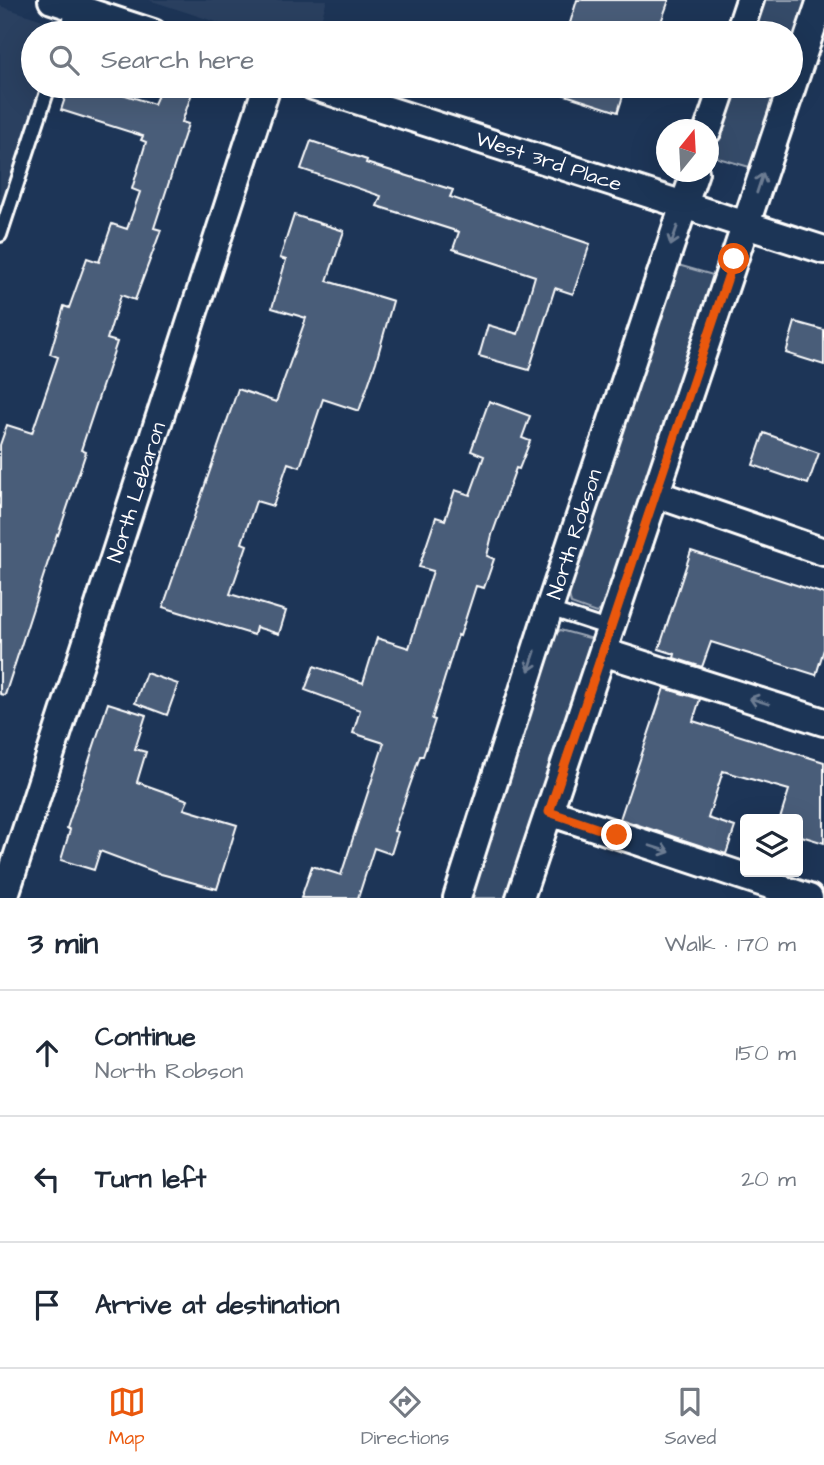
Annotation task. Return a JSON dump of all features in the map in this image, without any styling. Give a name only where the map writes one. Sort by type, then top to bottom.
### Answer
[{"type":"street","points":[[743,21],[750,0]]},
{"type":"street","points":[[803,54],[821,0]]},
{"type":"street","points":[[63,4],[116,21]]},
{"type":"street","name":"North Lebaron","points":[[5,898],[263,98]]},
{"type":"street","name":"West 3rd Place","points":[[351,98],[824,250]]},
{"type":"street","points":[[712,119],[719,98]]},
{"type":"street","points":[[520,898],[788,98]]},
{"type":"street","name":"North Robson","points":[[457,898],[549,609],[692,182]]},
{"type":"street","points":[[656,494],[824,552]]},
{"type":"street","points":[[607,640],[824,722]]},
{"type":"street","points":[[549,812],[809,898]]},
{"type":"lane","points":[[0,235],[45,98]]},
{"type":"lane","points":[[549,609],[607,640]]},
{"type":"shaded area","points":[[149,0],[327,0],[321,21],[213,21]]},
{"type":"shaded area","points":[[764,0],[807,0],[800,21],[757,21]]},
{"type":"shaded area","points":[[0,6],[46,21],[21,21],[21,98],[40,98],[0,219]]},
{"type":"shaded area","points":[[731,98],[775,98],[753,168],[719,158],[719,134]]},
{"type":"shaded area","points":[[678,265],[713,275],[715,284],[605,607],[596,613],[571,604],[569,594],[671,276]]},
{"type":"shaded area","points":[[560,630],[593,639],[592,647],[510,898],[469,898],[556,634]]},
{"type":"building","points":[[577,0],[669,0],[661,21],[571,21]]},
{"type":"building","points":[[65,98],[135,98],[154,104],[157,98],[190,98],[182,122],[188,124],[154,228],[161,230],[135,300],[121,295],[107,339],[117,342],[81,450],[86,452],[5,695],[0,694],[0,445],[7,425],[32,433],[58,357],[50,354],[64,306],[69,308],[87,258],[99,262],[112,224],[127,229],[140,192],[132,189],[146,142],[141,140],[143,136],[61,110]]},
{"type":"building","points":[[575,98],[622,98],[618,112]]},
{"type":"building","points":[[311,141],[367,160],[366,163],[453,190],[450,197],[590,244],[573,294],[555,288],[529,370],[479,356],[488,325],[518,334],[535,276],[453,249],[459,232],[377,206],[381,196],[301,169]]},
{"type":"building","points":[[294,215],[344,231],[327,281],[393,301],[359,411],[323,399],[300,467],[288,463],[273,506],[256,501],[242,543],[247,545],[230,594],[286,611],[279,634],[256,627],[254,635],[163,607],[238,389],[276,402],[306,318],[272,308],[286,260],[280,258]]},
{"type":"building","points":[[795,322],[824,330],[824,365],[786,353]]},
{"type":"building","points":[[489,401],[530,416],[522,438],[530,441],[519,469],[516,468],[492,535],[487,556],[494,559],[484,588],[476,586],[460,636],[458,635],[432,719],[435,720],[394,831],[398,832],[391,854],[374,848],[358,898],[301,898],[312,866],[341,875],[384,743],[353,733],[360,710],[305,690],[314,666],[363,683],[377,638],[409,648],[433,571],[419,567],[436,517],[445,520],[455,490],[470,495],[484,456],[471,451]]},
{"type":"building","points":[[764,433],[819,453],[808,484],[753,465]]},
{"type":"building","points":[[691,551],[824,594],[824,649],[816,675],[711,642],[702,667],[674,658],[675,654],[659,649]]},
{"type":"building","points":[[146,673],[178,684],[167,715],[135,703]]},
{"type":"building","points":[[664,688],[700,699],[693,721],[824,762],[824,843],[803,837],[803,814],[782,814],[789,790],[723,771],[708,818],[735,827],[726,854],[620,819]]},
{"type":"building","points":[[108,703],[146,715],[135,749],[146,752],[137,782],[188,800],[184,809],[237,825],[217,889],[161,874],[100,851],[94,870],[61,860],[70,830],[67,828]]},
{"type":"route","points":[[617,835],[549,812],[734,259]]}]
